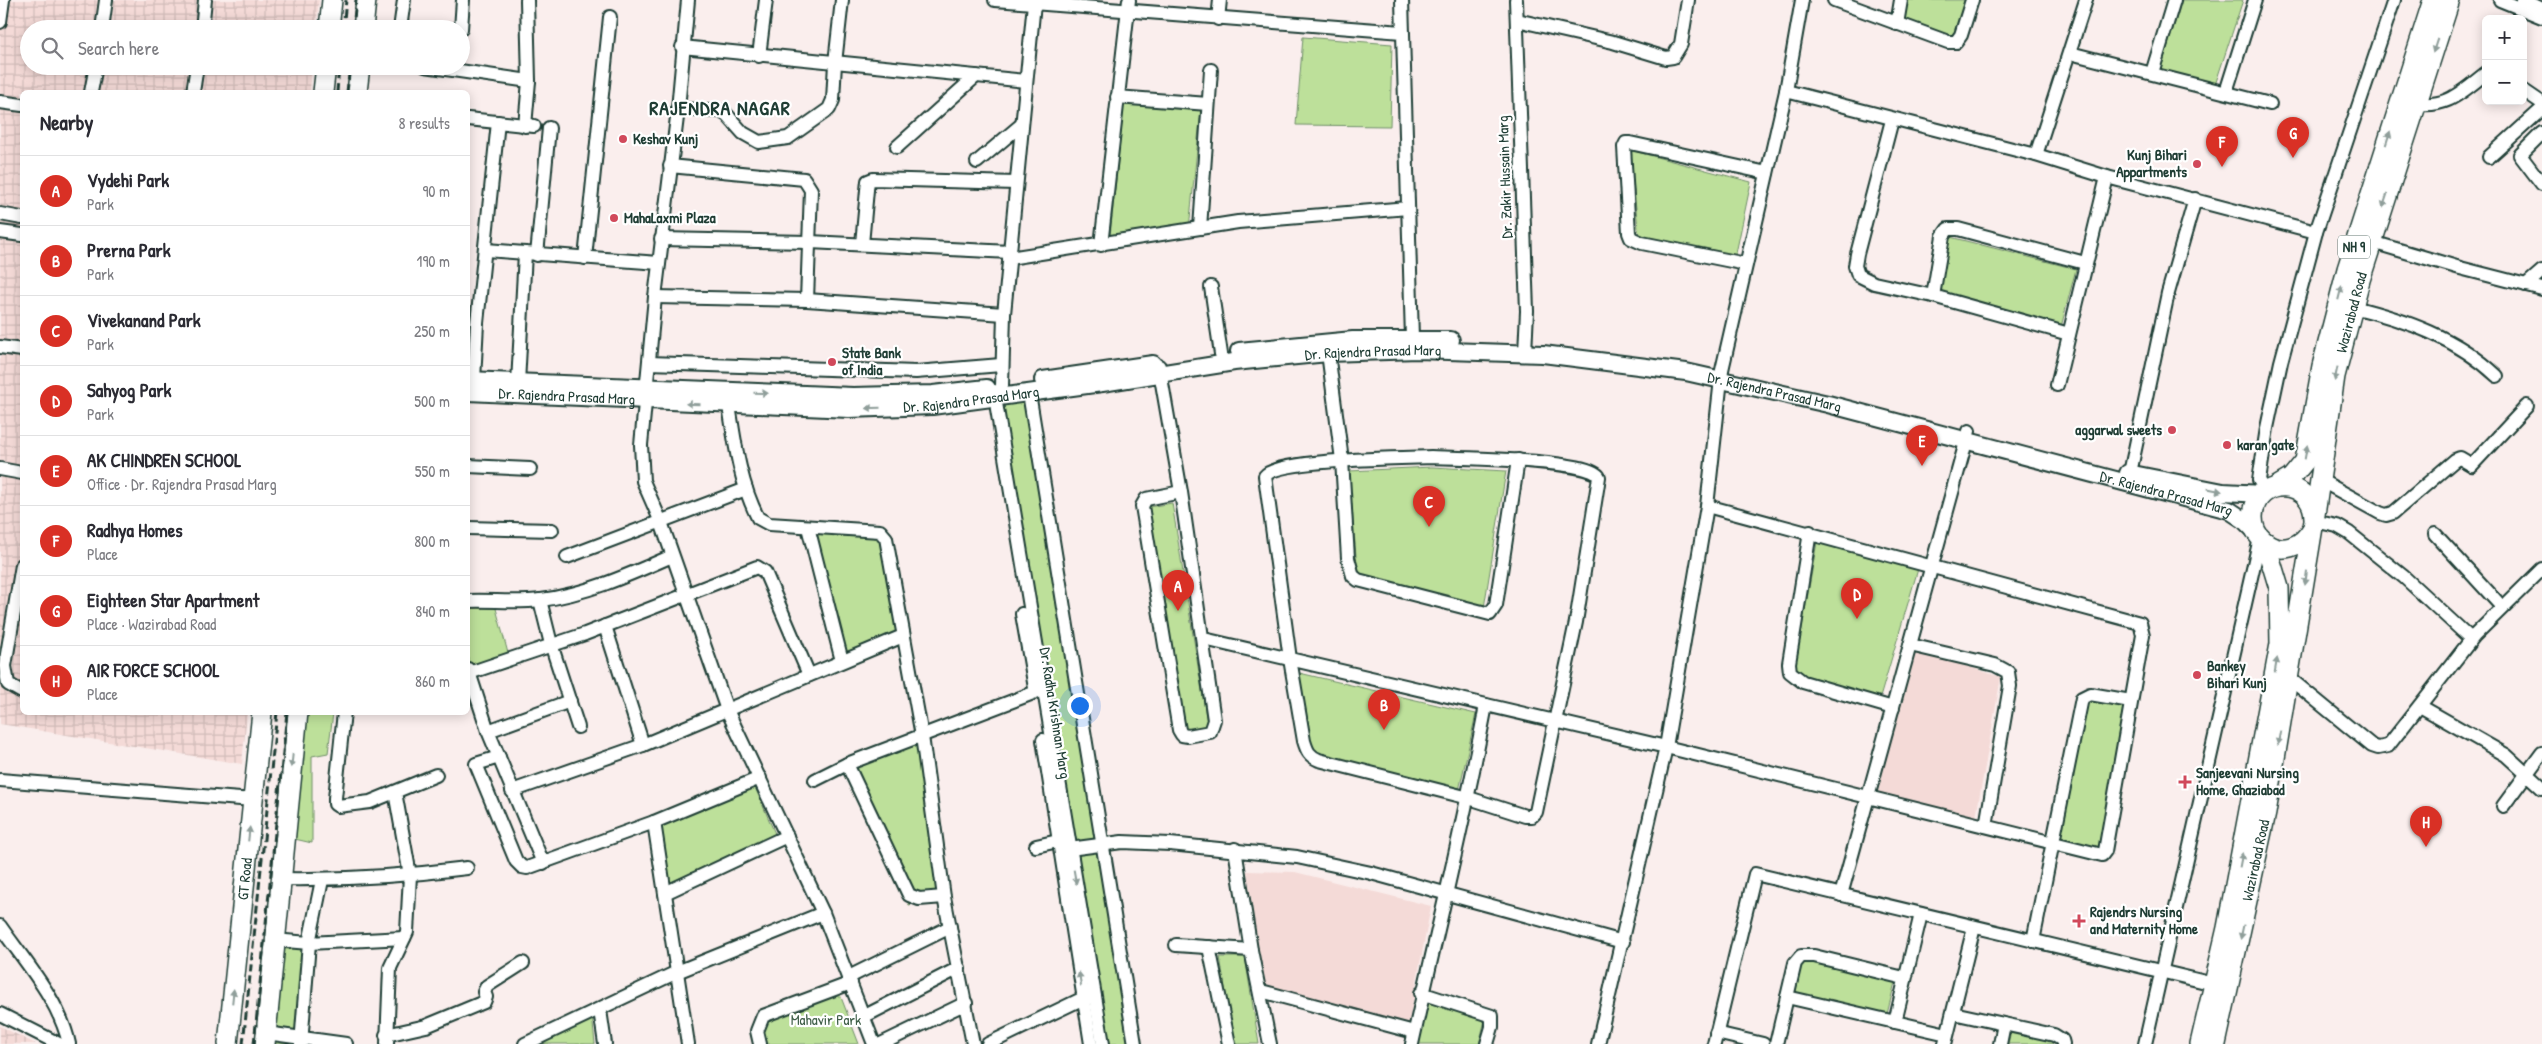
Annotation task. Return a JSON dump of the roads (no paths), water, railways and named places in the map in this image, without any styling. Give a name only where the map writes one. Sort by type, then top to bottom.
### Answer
[{"type":"highway","points":[[331,20],[332,0]]},
{"type":"highway","points":[[365,20],[366,0]]},
{"type":"highway","name":"Wazirabad Road","points":[[2216,1044],[2266,813],[2336,376],[2433,0]]},
{"type":"highway","name":"Wazirabad Road","points":[[2268,491],[2291,478],[2305,461],[2322,366],[2344,278],[2408,102],[2450,0]]},
{"type":"highway","points":[[323,90],[325,75]]},
{"type":"highway","points":[[358,90],[359,75]]},
{"type":"highway","points":[[2294,488],[2302,492],[2309,499],[2314,522],[2300,544],[2292,547],[2274,547],[2261,537],[2253,512],[2257,502],[2268,491],[2294,488]]},
{"type":"highway","name":"Wazirabad Road","points":[[2200,1044],[2248,822],[2280,644],[2279,588],[2261,537]]},
{"type":"highway","name":"GT Road","points":[[228,1044],[262,715]]},
{"type":"highway","points":[[265,1038],[298,715]]},
{"type":"main road","name":"Dr. Rajendra Prasad Marg","points":[[470,384],[646,395],[853,396],[933,394],[994,391],[1412,338],[1526,347],[1721,375],[1828,404],[2130,473],[2223,492],[2268,491]]},
{"type":"main road","name":"Dr. Rajendra Prasad Marg","points":[[470,384],[518,383],[729,405],[850,409],[932,406],[994,391],[1030,393],[1159,369],[1221,354],[1327,348],[1418,350],[1526,347]]},
{"type":"main road","name":"Dr. Rajendra Prasad Marg","points":[[1968,436],[2229,510],[2244,520],[2261,537]]},
{"type":"street","points":[[0,22],[4,0]]},
{"type":"street","points":[[103,20],[106,0]]},
{"type":"street","points":[[203,20],[205,0]]},
{"type":"street","points":[[401,20],[404,0]]},
{"type":"street","points":[[462,20],[463,0]]},
{"type":"street","points":[[470,119],[529,126],[527,0]]},
{"type":"street","points":[[688,0],[682,48],[678,109],[655,297],[641,445],[642,481],[661,522],[727,710],[823,913],[874,1044]]},
{"type":"street","points":[[759,56],[766,0]]},
{"type":"street","points":[[678,109],[721,111],[743,133],[759,142],[788,138],[829,109],[833,100],[842,0]]},
{"type":"street","points":[[995,0],[1128,6],[1218,19],[1402,32]]},
{"type":"street","points":[[1218,19],[1220,0]]},
{"type":"street","points":[[1402,0],[1412,338]]},
{"type":"street","name":"Dr. Zakir Hussain Marg","points":[[1516,0],[1527,311],[1526,347]]},
{"type":"street","points":[[1516,20],[1613,42],[1666,58],[1673,57],[1681,44],[1688,0]]},
{"type":"street","points":[[1598,1044],[1666,747],[1707,506],[1721,375],[1786,91],[1802,0]]},
{"type":"street","points":[[1834,0],[1948,42],[1956,42],[1961,35],[1972,0]]},
{"type":"street","points":[[1897,24],[1901,0]]},
{"type":"street","points":[[2036,155],[2086,0]]},
{"type":"street","points":[[2152,73],[2174,0]]},
{"type":"street","points":[[2226,92],[2255,0]]},
{"type":"street","points":[[2268,491],[2259,480],[2267,428],[2281,362],[2316,232],[2394,0]]},
{"type":"street","points":[[2500,0],[2542,17]]},
{"type":"street","points":[[2523,0],[2542,9]]},
{"type":"street","points":[[1034,3],[1009,255],[1001,365],[994,391],[1063,847]]},
{"type":"street","points":[[1101,245],[1128,6]]},
{"type":"street","points":[[585,258],[610,17]]},
{"type":"street","points":[[682,48],[1026,81]]},
{"type":"street","points":[[2070,53],[2270,104]]},
{"type":"street","points":[[1200,228],[1211,70]]},
{"type":"street","points":[[470,71],[529,81]]},
{"type":"street","points":[[92,90],[95,75]]},
{"type":"street","points":[[194,90],[196,75]]},
{"type":"street","points":[[897,147],[976,76]]},
{"type":"street","points":[[2408,102],[2444,102],[2454,99],[2482,76]]},
{"type":"street","points":[[1786,91],[1892,120],[2036,155],[2107,177],[2316,232]]},
{"type":"street","points":[[2527,93],[2542,103]]},
{"type":"street","points":[[1117,97],[1208,104]]},
{"type":"street","points":[[0,102],[20,105]]},
{"type":"street","points":[[2489,157],[2542,109]]},
{"type":"street","points":[[1892,120],[1855,266],[1858,275],[1864,279],[1933,296],[2068,334]]},
{"type":"street","points":[[470,384],[472,323],[486,250],[498,122]]},
{"type":"street","points":[[976,162],[1022,124]]},
{"type":"street","points":[[518,383],[531,254],[549,128]]},
{"type":"street","points":[[2542,133],[2520,155],[2542,184]]},
{"type":"street","points":[[1746,264],[1642,243],[1631,238],[1629,233],[1624,146],[1630,142],[1767,173]]},
{"type":"street","points":[[670,166],[804,179],[812,190],[807,300]]},
{"type":"street","points":[[2056,386],[2107,177]]},
{"type":"street","points":[[862,244],[868,181],[873,179],[1016,183]]},
{"type":"street","points":[[2130,473],[2168,293],[2195,199]]},
{"type":"street","points":[[661,238],[862,244],[1009,255],[1101,245],[1200,228],[1329,214],[1408,208]]},
{"type":"street","points":[[0,214],[20,218]]},
{"type":"street","points":[[1933,296],[1943,236],[1948,229],[1958,229],[2085,263]]},
{"type":"street","points":[[0,232],[20,235]]},
{"type":"street","points":[[2372,242],[2460,268],[2542,289]]},
{"type":"street","points":[[486,250],[659,263]]},
{"type":"street","points":[[2526,285],[2542,271]]},
{"type":"street","points":[[1211,287],[1221,354]]},
{"type":"street","points":[[655,297],[807,300],[1004,314]]},
{"type":"street","points":[[2353,307],[2405,321],[2430,332],[2466,350],[2497,376]]},
{"type":"street","points":[[0,347],[20,350]]},
{"type":"street","points":[[1327,348],[1342,460],[1348,558],[1353,576],[1358,580],[1370,585],[1490,614],[1496,605],[1518,460]]},
{"type":"street","points":[[650,363],[916,372],[1001,365]]},
{"type":"street","points":[[1159,369],[1181,492],[1204,639],[1213,727],[1210,732],[1202,735],[1188,736],[1182,735],[1179,730],[1142,506],[1146,499],[1181,492]]},
{"type":"street","name":"Dr. Radha Krishnan Marg","points":[[994,391],[1036,692],[1089,996],[1091,1044]]},
{"type":"street","points":[[1030,393],[1136,1044]]},
{"type":"street","points":[[729,405],[736,454],[746,489],[758,518],[763,522],[880,532],[884,534],[888,544],[922,736],[944,897],[973,1044]]},
{"type":"street","points":[[2320,480],[2380,514],[2393,513],[2455,460],[2460,458],[2472,465],[2527,406]]},
{"type":"street","points":[[1841,895],[1968,436]]},
{"type":"street","points":[[1431,457],[1518,460],[1589,469],[1597,473],[1599,477],[1576,622],[1536,812],[1532,816],[1525,816],[1469,798],[1312,757],[1304,741],[1290,659],[1265,476],[1276,468],[1342,460],[1431,457]]},
{"type":"street","points":[[470,466],[530,469]]},
{"type":"street","points":[[0,469],[20,473]]},
{"type":"street","points":[[567,557],[746,489]]},
{"type":"street","points":[[1204,639],[1666,747],[2102,855],[2106,851],[2143,635],[2140,623],[1810,532],[1707,506]]},
{"type":"street","points":[[2314,522],[2343,529],[2361,542],[2404,577],[2471,639]]},
{"type":"street","points":[[808,527],[842,661]]},
{"type":"street","points":[[470,528],[552,530]]},
{"type":"street","points":[[1810,532],[1789,663],[1790,672],[1803,682],[1893,708]]},
{"type":"street","points":[[2435,534],[2502,607]]},
{"type":"street","points":[[2146,1044],[2261,537]]},
{"type":"street","points":[[470,601],[540,600],[617,580],[672,556]]},
{"type":"street","points":[[470,670],[605,626],[751,568],[762,568],[809,675]]},
{"type":"street","points":[[2289,678],[2361,738],[2378,748],[2388,746],[2394,741],[2471,639],[2542,568]]},
{"type":"street","points":[[20,578],[6,666],[8,684],[20,691]]},
{"type":"street","points":[[540,600],[551,644],[578,727]]},
{"type":"street","points":[[605,626],[643,745]]},
{"type":"street","points":[[512,791],[643,745],[903,636]]},
{"type":"street","points":[[1910,645],[1995,665],[2008,672],[2010,686],[1986,826]]},
{"type":"street","points":[[470,677],[488,731],[543,863]]},
{"type":"street","points":[[815,780],[847,764],[1036,692]]},
{"type":"street","points":[[2033,941],[2082,698],[2090,694],[2131,701]]},
{"type":"street","points":[[488,731],[570,701]]},
{"type":"street","points":[[1261,991],[1413,1038],[1421,994],[1447,896],[1469,798],[1486,705]]},
{"type":"street","points":[[2420,706],[2506,755],[2542,788]]},
{"type":"street","points":[[344,715],[335,804],[343,807],[370,802],[436,776]]},
{"type":"street","points":[[2503,806],[2542,752]]},
{"type":"street","points":[[499,757],[476,764],[519,865],[527,868],[654,822],[760,778]]},
{"type":"street","points":[[847,764],[911,898],[944,897]]},
{"type":"street","points":[[0,780],[253,800]]},
{"type":"street","points":[[395,792],[410,876],[408,925],[390,968],[387,1040],[484,1002],[486,997],[484,992],[487,986],[523,963]]},
{"type":"street","points":[[654,822],[688,1044]]},
{"type":"street","points":[[665,893],[787,836]]},
{"type":"street","points":[[1036,846],[1170,844],[1235,849],[1297,857],[1371,873],[1447,896],[1622,942]]},
{"type":"street","points":[[1235,849],[1251,950],[1261,991],[1270,1044]]},
{"type":"street","points":[[280,879],[322,880],[410,876],[468,868]]},
{"type":"street","points":[[1763,1044],[1715,1039],[1754,874],[2214,984]]},
{"type":"street","points":[[301,1040],[309,943],[322,880]]},
{"type":"street","points":[[524,1044],[600,1010],[677,972],[823,913]]},
{"type":"street","points":[[1895,1022],[1904,978],[1921,914]]},
{"type":"street","points":[[0,926],[55,1008],[66,1032],[69,1044]]},
{"type":"street","points":[[760,1044],[757,1031],[763,1016],[850,980],[950,927]]},
{"type":"street","points":[[1787,997],[1895,1022],[1946,1039],[1974,927]]},
{"type":"street","points":[[274,940],[309,943],[404,938]]},
{"type":"street","points":[[1176,945],[1251,950]]},
{"type":"street","points":[[1209,947],[1229,1044]]},
{"type":"street","points":[[1776,1044],[1795,964],[1801,956],[1814,956],[1904,978]]},
{"type":"street","points":[[863,1017],[959,968]]},
{"type":"street","points":[[1421,994],[1492,1016],[1492,1027],[1487,1044]]},
{"type":"street","points":[[988,1044],[1017,1038],[1089,996],[1103,1044]]},
{"type":"street","points":[[881,1044],[966,1003]]},
{"type":"street","points":[[600,1010],[605,1044]]},
{"type":"street","points":[[1953,1013],[2058,1036],[2063,1044]]},
{"type":"street","points":[[0,1014],[60,1044]]},
{"type":"street","points":[[2000,1044],[2004,1024]]},
{"type":"street","points":[[265,1038],[346,1044]]},
{"type":"railway","points":[[344,20],[346,0]]},
{"type":"railway","points":[[354,20],[356,0]]},
{"type":"railway","points":[[337,90],[338,75]]},
{"type":"railway","points":[[347,90],[349,75]]},
{"type":"railway","points":[[243,1044],[277,715]]},
{"type":"railway","points":[[254,1044],[287,715]]},
{"type":"place","name":"Keshav Kunj","points":[[623,139]]},
{"type":"place","name":"Eighteen Star Apartment","points":[[2293,158]]},
{"type":"place","name":"Kunj Bihari Appartments","points":[[2197,164]]},
{"type":"place","name":"Radhya Homes","points":[[2222,167]]},
{"type":"place","name":"MahaLaxmi Plaza","points":[[614,218]]},
{"type":"place","name":"State Bank of India","points":[[832,362]]},
{"type":"place","name":"aggarwal sweets","points":[[2172,430]]},
{"type":"place","name":"karan gate","points":[[2227,445]]},
{"type":"place","name":"AK CHINDREN SCHOOL","points":[[1922,466]]},
{"type":"place","name":"Vivekanand Park","points":[[1429,527]]},
{"type":"place","name":"Vydehi Park","points":[[1178,611]]},
{"type":"place","name":"Sahyog Park","points":[[1857,619]]},
{"type":"place","name":"Bankey Bihari Kunj","points":[[2197,675]]},
{"type":"place","name":"Prerna Park","points":[[1384,730]]},
{"type":"place","name":"Sanjeevani Nursing Home, Ghaziabad","points":[[2185,782]]},
{"type":"place","name":"AIR FORCE SCHOOL","points":[[2426,847]]},
{"type":"place","name":"Rajendrs Nursing and Maternity Home","points":[[2079,921]]},
{"type":"district","name":"RAJENDRA NAGAR","points":[[720,108]]},
{"type":"park label","name":"Mahavir Park","points":[[826,1020]]}]
